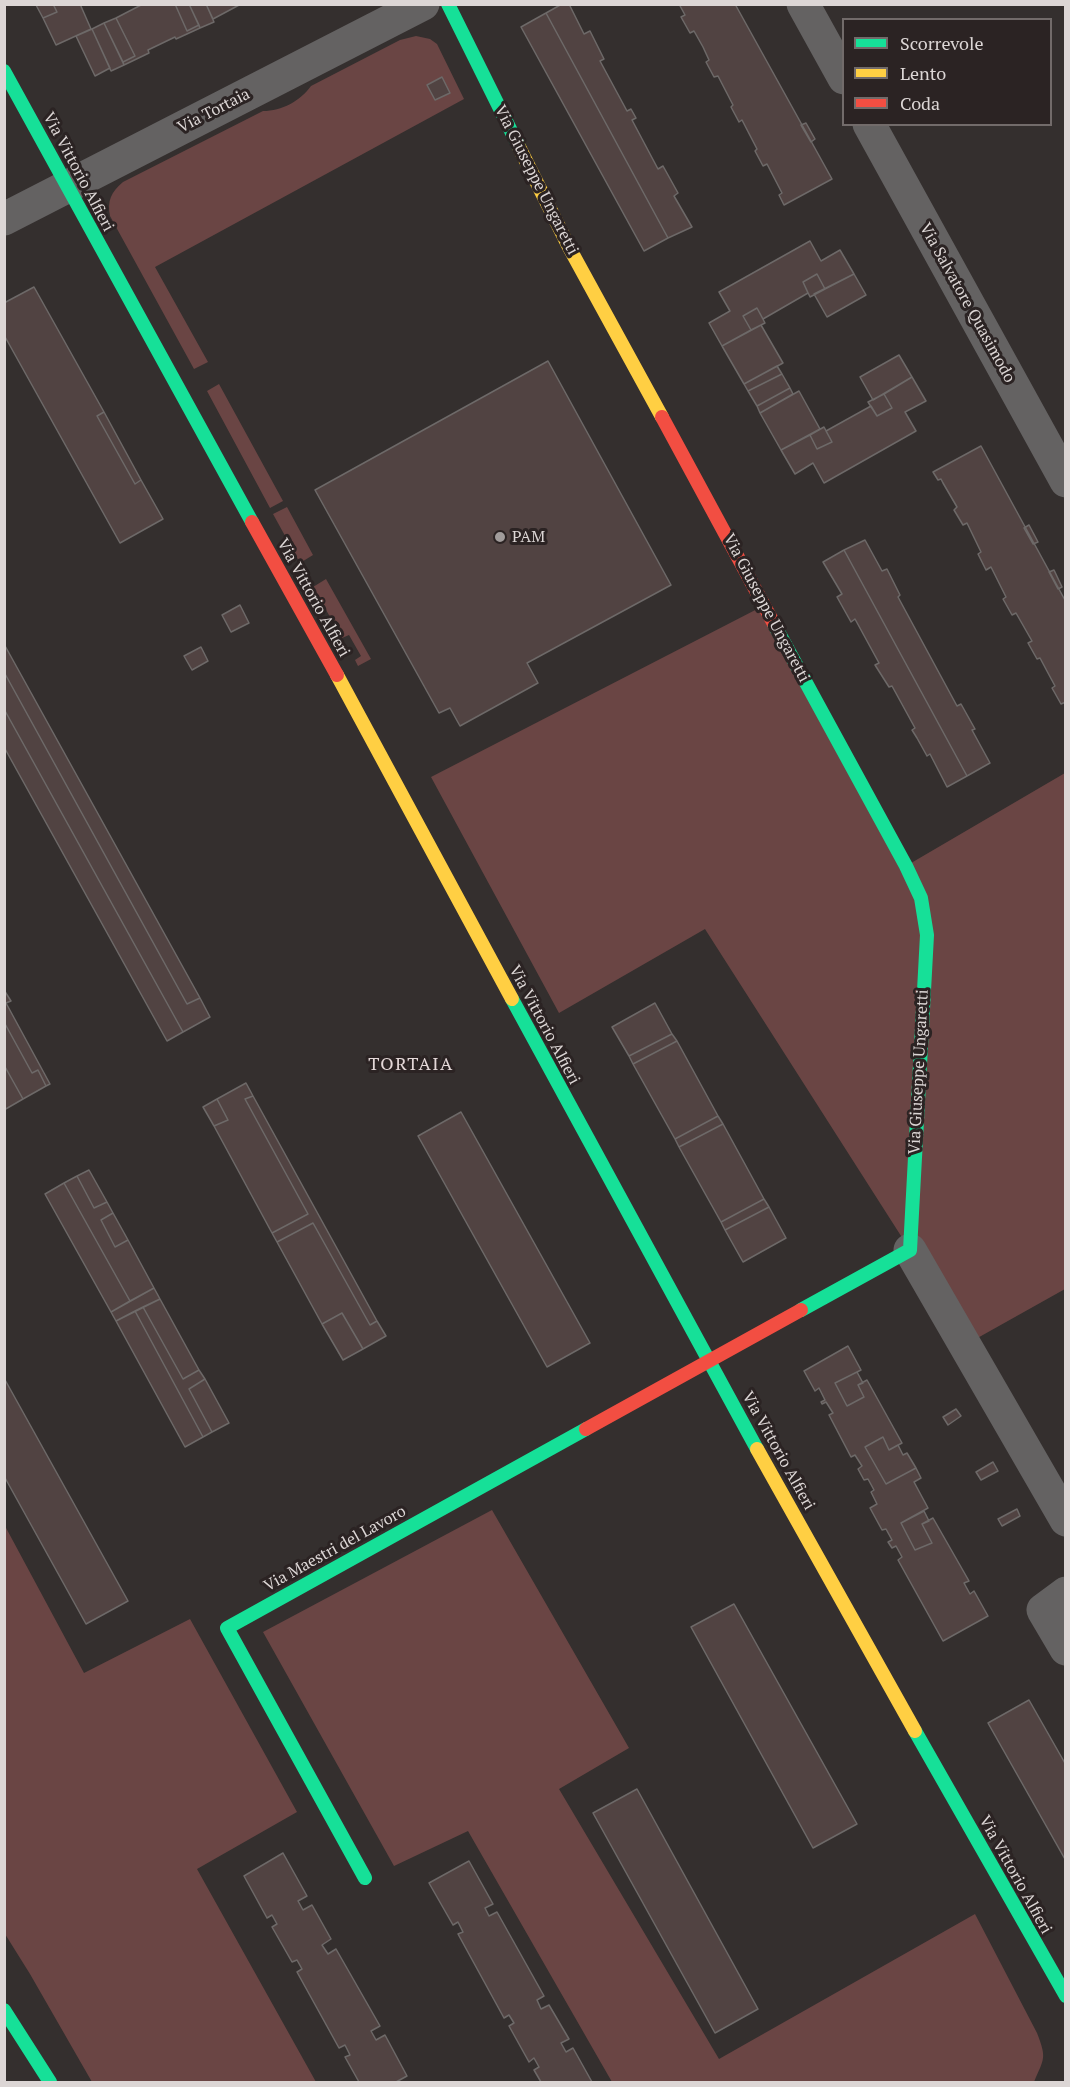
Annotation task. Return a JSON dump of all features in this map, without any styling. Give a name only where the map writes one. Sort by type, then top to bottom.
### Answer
[{"type":"street","name":"Via Tortaia","points":[[4,219],[423,4]]},
{"type":"street","name":"Via Giuseppe Ungaretti","points":[[448,4],[570,249],[816,699],[921,898],[927,935],[910,1250]]},
{"type":"street","points":[[803,4],[842,76]]},
{"type":"street","name":"Via Vittorio Alfieri","points":[[4,71],[360,717],[709,1362],[1064,1999]]},
{"type":"street","name":"Via Salvatore Quasimodo","points":[[870,126],[1065,481]]},
{"type":"street","points":[[709,1362],[910,1250],[1065,1520]]},
{"type":"street","name":"Via Maestri del Lavoro","points":[[365,1878],[227,1628],[709,1362]]},
{"type":"street","points":[[1065,1593],[1043,1610],[1065,1648]]},
{"type":"street","points":[[4,2010],[50,2082]]},
{"type":"shaded area","points":[[416,36],[430,39],[437,44],[464,99],[155,267],[208,362],[194,369],[110,216],[109,206],[115,189],[123,182],[263,111],[290,104],[311,86],[400,40]]},
{"type":"shaded area","points":[[219,384],[283,501],[270,508],[207,391]]},
{"type":"shaded area","points":[[287,507],[313,555],[300,563],[273,514]]},
{"type":"shaded area","points":[[326,579],[371,659],[358,666],[355,660],[361,656],[349,635],[342,638],[313,587]]},
{"type":"shaded area","points":[[765,605],[906,866],[1065,773],[1065,1289],[965,1345],[910,1250],[705,929],[559,1013],[431,777]]},
{"type":"shaded area","points":[[492,1510],[629,1748],[559,1789],[719,2059],[975,1914],[1037,2033],[1043,2058],[1034,2082],[612,2082],[468,1831],[394,1866],[263,1632]]},
{"type":"shaded area","points":[[5,1526],[84,1673],[190,1619],[297,1812],[197,1869],[316,2082],[92,2082],[5,1934]]},
{"type":"building","points":[[53,4],[57,12],[43,18],[36,5]]},
{"type":"building","points":[[53,4],[80,4],[91,29],[56,45],[43,18],[57,12]]},
{"type":"building","points":[[143,4],[175,4],[187,31],[199,25],[200,28],[148,50],[149,53],[124,65],[123,62],[135,56],[116,18]]},
{"type":"building","points":[[175,4],[189,4],[199,25],[187,31]]},
{"type":"building","points":[[189,4],[206,4],[214,22],[200,28]]},
{"type":"building","points":[[206,4],[241,4],[213,19]]},
{"type":"building","points":[[562,4],[569,4],[584,34],[590,31],[604,59],[600,61],[627,111],[631,109],[636,118],[632,120],[658,169],[663,166],[678,193],[674,196],[692,227],[668,238],[546,13]]},
{"type":"building","points":[[679,4],[735,4],[832,179],[784,205],[779,195],[782,193],[767,164],[763,166],[742,120],[739,122],[731,107],[733,105],[718,76],[714,77],[706,62],[709,60],[703,47],[694,31],[690,33],[681,17],[685,15]]},
{"type":"building","points":[[546,13],[668,238],[644,251],[521,27]]},
{"type":"building","points":[[116,18],[135,56],[123,62],[104,23]]},
{"type":"building","points":[[104,23],[124,65],[111,71],[92,29]]},
{"type":"building","points":[[92,29],[110,68],[95,76],[76,36]]},
{"type":"building","points":[[442,77],[450,93],[435,100],[427,85]]},
{"type":"building","points":[[806,123],[815,139],[811,142],[801,125]]},
{"type":"building","points":[[810,241],[821,261],[840,250],[854,274],[825,289],[817,274],[803,282],[808,293],[763,319],[757,308],[743,316],[751,330],[722,346],[709,323],[730,311],[719,292]]},
{"type":"building","points":[[817,274],[825,289],[810,297],[803,282]]},
{"type":"building","points":[[854,274],[866,295],[827,317],[814,294]]},
{"type":"building","points":[[34,287],[104,412],[97,416],[135,484],[141,480],[163,519],[120,543],[4,335],[4,303]]},
{"type":"building","points":[[757,308],[765,323],[751,330],[743,316]]},
{"type":"building","points":[[761,325],[783,363],[744,384],[722,346]]},
{"type":"building","points":[[899,355],[912,377],[873,400],[860,377]]},
{"type":"building","points":[[548,361],[671,585],[527,663],[538,683],[460,726],[450,708],[439,713],[315,490]]},
{"type":"building","points":[[777,366],[782,374],[748,391],[744,384]]},
{"type":"building","points":[[782,374],[790,388],[757,406],[748,391]]},
{"type":"building","points":[[912,377],[926,401],[905,412],[916,431],[824,483],[813,463],[795,474],[781,450],[810,435],[817,449],[832,442],[826,431],[871,406],[877,416],[892,408],[884,394]]},
{"type":"building","points":[[790,388],[793,394],[760,413],[757,406]]},
{"type":"building","points":[[799,391],[820,429],[781,450],[760,413]]},
{"type":"building","points":[[884,394],[892,408],[877,416],[868,402]]},
{"type":"building","points":[[104,412],[141,480],[135,484],[97,416]]},
{"type":"building","points":[[824,427],[832,442],[817,449],[810,435]]},
{"type":"building","points":[[981,446],[1066,602],[1066,702],[1061,704],[1052,688],[1055,686],[1040,658],[1037,659],[1028,643],[1032,641],[1016,613],[1012,615],[1003,599],[1006,597],[991,567],[986,570],[978,554],[981,552],[967,523],[963,525],[954,510],[957,507],[941,479],[938,480],[933,472]]},
{"type":"building","points":[[1029,525],[1038,542],[1033,544],[1024,528]]},
{"type":"building","points":[[865,540],[882,571],[887,569],[900,595],[898,597],[957,706],[961,704],[975,729],[972,730],[990,763],[967,776],[844,550]]},
{"type":"building","points":[[844,550],[967,776],[947,787],[930,754],[927,756],[912,730],[915,728],[892,686],[889,687],[875,665],[879,663],[855,619],[851,622],[837,597],[842,594],[823,562]]},
{"type":"building","points":[[1054,570],[1062,587],[1058,589],[1049,572]]},
{"type":"building","points":[[240,605],[249,623],[231,632],[222,615]]},
{"type":"building","points":[[4,644],[200,998],[187,1004],[4,672]]},
{"type":"building","points":[[201,647],[208,661],[192,670],[184,656]]},
{"type":"building","points":[[4,672],[187,1004],[200,998],[210,1017],[183,1032],[4,709]]},
{"type":"building","points":[[4,709],[183,1032],[167,1041],[4,747]]},
{"type":"building","points":[[4,990],[11,1001],[6,1003],[50,1084],[46,1086],[38,1070],[32,1073],[4,1022]]},
{"type":"building","points":[[655,1003],[672,1034],[629,1056],[612,1027]]},
{"type":"building","points":[[4,1022],[32,1073],[38,1070],[46,1086],[23,1099],[4,1065]]},
{"type":"building","points":[[672,1034],[677,1041],[633,1064],[629,1056]]},
{"type":"building","points":[[677,1041],[718,1116],[675,1139],[633,1064]]},
{"type":"building","points":[[4,1065],[23,1099],[4,1110]]},
{"type":"building","points":[[246,1083],[253,1096],[245,1099],[308,1214],[272,1233],[214,1126],[228,1120],[217,1099]]},
{"type":"building","points":[[253,1096],[377,1321],[370,1325],[313,1223],[277,1242],[272,1233],[308,1214],[245,1099]]},
{"type":"building","points":[[217,1099],[228,1120],[214,1126],[203,1107]]},
{"type":"building","points":[[461,1112],[590,1343],[547,1367],[418,1136]]},
{"type":"building","points":[[718,1116],[723,1124],[679,1147],[675,1139]]},
{"type":"building","points":[[723,1124],[764,1199],[721,1222],[679,1147]]},
{"type":"building","points":[[89,1170],[107,1202],[94,1208],[77,1176]]},
{"type":"building","points":[[77,1176],[94,1208],[107,1202],[113,1213],[101,1220],[115,1247],[128,1240],[154,1288],[130,1301],[64,1183]]},
{"type":"building","points":[[64,1183],[130,1301],[111,1312],[45,1194]]},
{"type":"building","points":[[764,1199],[769,1207],[725,1230],[721,1222]]},
{"type":"building","points":[[769,1207],[786,1238],[743,1262],[725,1230]]},
{"type":"building","points":[[113,1213],[128,1240],[115,1247],[101,1220]]},
{"type":"building","points":[[313,1223],[370,1325],[377,1321],[386,1336],[363,1349],[342,1313],[322,1324],[277,1242]]},
{"type":"building","points":[[154,1288],[160,1299],[116,1321],[111,1312]]},
{"type":"building","points":[[160,1299],[199,1370],[183,1379],[143,1307]]},
{"type":"building","points":[[143,1307],[183,1379],[199,1370],[205,1379],[189,1389],[212,1432],[203,1437],[135,1311]]},
{"type":"building","points":[[135,1311],[203,1437],[185,1447],[116,1321]]},
{"type":"building","points":[[342,1313],[363,1349],[343,1360],[322,1324]]},
{"type":"building","points":[[848,1346],[861,1370],[835,1383],[847,1406],[864,1397],[858,1385],[867,1380],[902,1443],[889,1450],[883,1437],[865,1447],[886,1484],[916,1468],[921,1478],[914,1482],[928,1508],[901,1523],[915,1550],[932,1543],[922,1524],[933,1518],[969,1581],[964,1583],[970,1594],[974,1591],[988,1616],[943,1641],[898,1560],[902,1557],[896,1546],[892,1548],[888,1542],[892,1540],[886,1529],[882,1530],[870,1508],[877,1504],[871,1492],[874,1490],[868,1479],[864,1480],[858,1469],[862,1466],[855,1455],[851,1457],[829,1415],[833,1413],[826,1402],[822,1404],[821,1402],[825,1400],[819,1388],[815,1391],[804,1371]]},
{"type":"building","points":[[857,1372],[863,1383],[858,1385],[864,1397],[847,1406],[835,1383]]},
{"type":"building","points":[[4,1378],[128,1601],[86,1624],[4,1476]]},
{"type":"building","points":[[205,1379],[229,1423],[212,1432],[189,1389]]},
{"type":"building","points":[[956,1409],[961,1416],[948,1425],[943,1417]]},
{"type":"building","points":[[883,1437],[889,1450],[898,1445],[903,1455],[907,1453],[916,1468],[886,1484],[865,1447]]},
{"type":"building","points":[[993,1462],[998,1471],[981,1480],[976,1472]]},
{"type":"building","points":[[1017,1509],[1020,1516],[1002,1526],[998,1519]]},
{"type":"building","points":[[924,1511],[929,1521],[922,1524],[932,1543],[915,1550],[901,1523]]},
{"type":"building","points":[[734,1604],[857,1824],[813,1848],[691,1627]]},
{"type":"building","points":[[1029,1700],[1066,1765],[1066,1861],[988,1723]]},
{"type":"building","points":[[637,1789],[758,2009],[715,2033],[593,1813]]},
{"type":"building","points":[[283,1853],[307,1896],[298,1901],[303,1910],[312,1905],[331,1939],[322,1945],[328,1954],[336,1949],[380,2026],[371,2031],[376,2040],[385,2035],[407,2076],[396,2082],[359,2082],[345,2057],[350,2055],[345,2045],[339,2048],[297,1972],[302,1969],[297,1960],[292,1962],[272,1927],[277,1924],[272,1915],[267,1918],[244,1876]]},
{"type":"building","points":[[469,1861],[493,1904],[485,1908],[489,1916],[497,1912],[544,1996],[537,2000],[541,2009],[549,2005],[569,2039],[561,2043],[566,2052],[573,2048],[592,2082],[541,2082],[534,2070],[539,2067],[534,2058],[529,2062],[509,2026],[514,2023],[509,2015],[504,2018],[458,1934],[463,1932],[458,1922],[453,1925],[429,1883]]},
{"type":"traffic: fast","points":[[448,4],[519,147]]},
{"type":"traffic: fast","points":[[4,71],[252,522]]},
{"type":"traffic: fast","points":[[774,624],[906,866],[921,898],[927,935],[910,1250],[801,1310]]},
{"type":"traffic: fast","points":[[512,999],[757,1449]]},
{"type":"traffic: fast","points":[[365,1878],[227,1628],[586,1429]]},
{"type":"traffic: fast","points":[[915,1731],[1066,1996]]},
{"type":"traffic: fast","points":[[4,2010],[50,2082]]},
{"type":"traffic: slow","points":[[519,147],[570,249],[662,417]]},
{"type":"traffic: slow","points":[[337,675],[512,999]]},
{"type":"traffic: slow","points":[[757,1449],[915,1731]]},
{"type":"traffic: jam","points":[[662,417],[774,624]]},
{"type":"traffic: jam","points":[[252,522],[337,675]]},
{"type":"traffic: jam","points":[[586,1429],[801,1310]]},
{"type":"place","name":"PAM","points":[[500,537]]},
{"type":"district","name":"TORTAIA","points":[[411,1065]]}]
